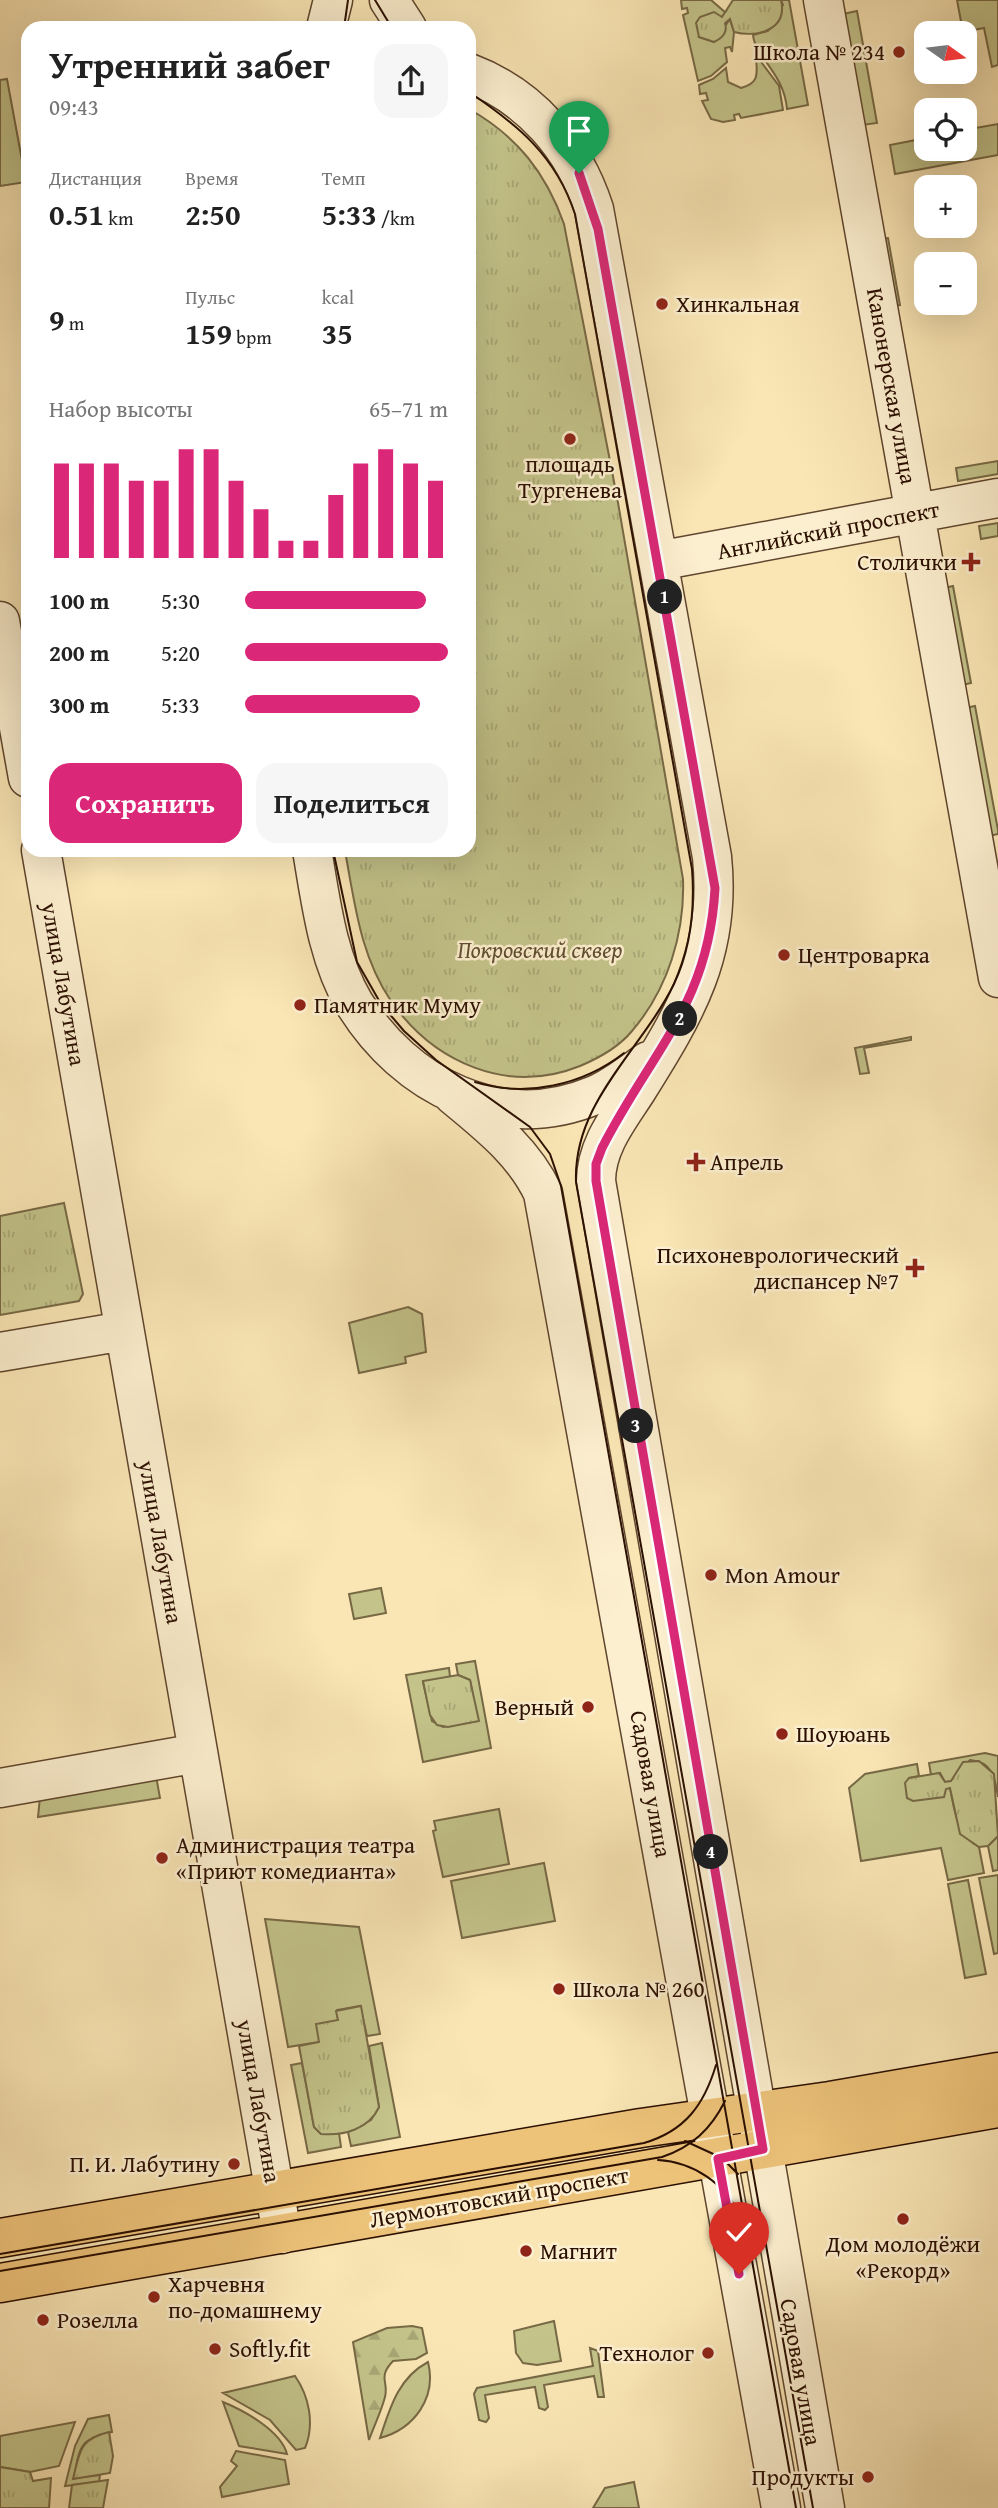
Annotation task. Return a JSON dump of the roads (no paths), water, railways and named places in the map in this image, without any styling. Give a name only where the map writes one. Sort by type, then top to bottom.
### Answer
[{"type":"main road","name":"Лермонтовский проспект","points":[[0,2238],[998,2072]]},
{"type":"main road","name":"Лермонтовский проспект","points":[[0,2283],[998,2108]]},
{"type":"street","points":[[328,21],[333,0]]},
{"type":"street","points":[[389,0],[402,21]]},
{"type":"street","name":"Канонерская улица","points":[[823,0],[998,978]]},
{"type":"street","points":[[313,857],[327,936],[354,1002],[376,1032],[403,1060],[453,1095],[480,1105],[499,1108],[563,1105],[613,1086],[661,1051],[701,974],[711,936],[715,888],[659,561],[598,229],[588,192],[572,159],[549,128],[512,95],[476,75]]},
{"type":"street","name":"Английский проспект","points":[[659,561],[998,498]]},
{"type":"street","points":[[0,621],[13,677],[21,731]]},
{"type":"street","name":"улица Лабутина","points":[[42,857],[282,2234]]},
{"type":"street","name":"Садовая улица","points":[[661,1051],[607,1139],[596,1164],[596,1181],[825,2508]]},
{"type":"street","name":"Садовая улица","points":[[453,1095],[493,1128],[519,1155],[534,1174],[543,1193],[780,2508]]},
{"type":"street","points":[[0,1352],[124,1331]]},
{"type":"street","points":[[0,1788],[198,1753]]},
{"type":"tram line","points":[[345,21],[348,0]]},
{"type":"tram line","points":[[375,0],[388,21]]},
{"type":"tram line","points":[[476,97],[519,130],[546,159],[567,193],[575,214],[692,869],[691,928],[680,970],[660,1008],[597,1102],[585,1127],[578,1153],[576,1182],[813,2508]]},
{"type":"tram line","points":[[334,857],[357,962],[381,1004],[404,1031],[436,1060],[530,1127],[550,1154],[561,1186],[796,2508]]},
{"type":"tram line","points":[[475,1082],[514,1089],[553,1086],[591,1073],[624,1053]]},
{"type":"tram line","points":[[0,2254],[644,2143],[682,2124],[699,2104],[716,2065]]},
{"type":"tram line","points":[[0,2271],[662,2157],[683,2148],[700,2136],[725,2101]]},
{"type":"tram line","points":[[685,2141],[722,2158],[738,2174]]},
{"type":"tram line","points":[[658,2160],[683,2165],[706,2176],[726,2194],[740,2216]]},
{"type":"place","name":"Школа № 234","points":[[899,52]]},
{"type":"place","name":"Хинкальная","points":[[662,304]]},
{"type":"place","name":"площадь Тургенева","points":[[570,439]]},
{"type":"place","name":"Столички","points":[[971,562]]},
{"type":"place","name":"Центроварка","points":[[784,955]]},
{"type":"place","name":"Памятник Муму","points":[[300,1005]]},
{"type":"place","name":"Апрель","points":[[696,1162]]},
{"type":"place","name":"Психоневрологический диспансер №7","points":[[915,1268]]},
{"type":"place","name":"Mon Amour","points":[[711,1575]]},
{"type":"place","name":"Верный","points":[[588,1707]]},
{"type":"place","name":"Шоуюань","points":[[782,1734]]},
{"type":"place","name":"Администрация театра «Приют комедианта»","points":[[162,1858]]},
{"type":"place","name":"Школа № 260","points":[[559,1989]]},
{"type":"place","name":"П. И. Лабутину","points":[[234,2164]]},
{"type":"place","name":"Дом молодёжи «Рекорд»","points":[[903,2219]]},
{"type":"place","name":"Магнит","points":[[526,2251]]},
{"type":"place","name":"Харчевня по-домашнему","points":[[154,2297]]},
{"type":"place","name":"Розелла","points":[[43,2320]]},
{"type":"place","name":"Softly.fit","points":[[215,2349]]},
{"type":"place","name":"Технолог","points":[[708,2353]]},
{"type":"place","name":"Продукты","points":[[868,2477]]},
{"type":"park label","name":"Покровский сквер","points":[[540,950]]}]
